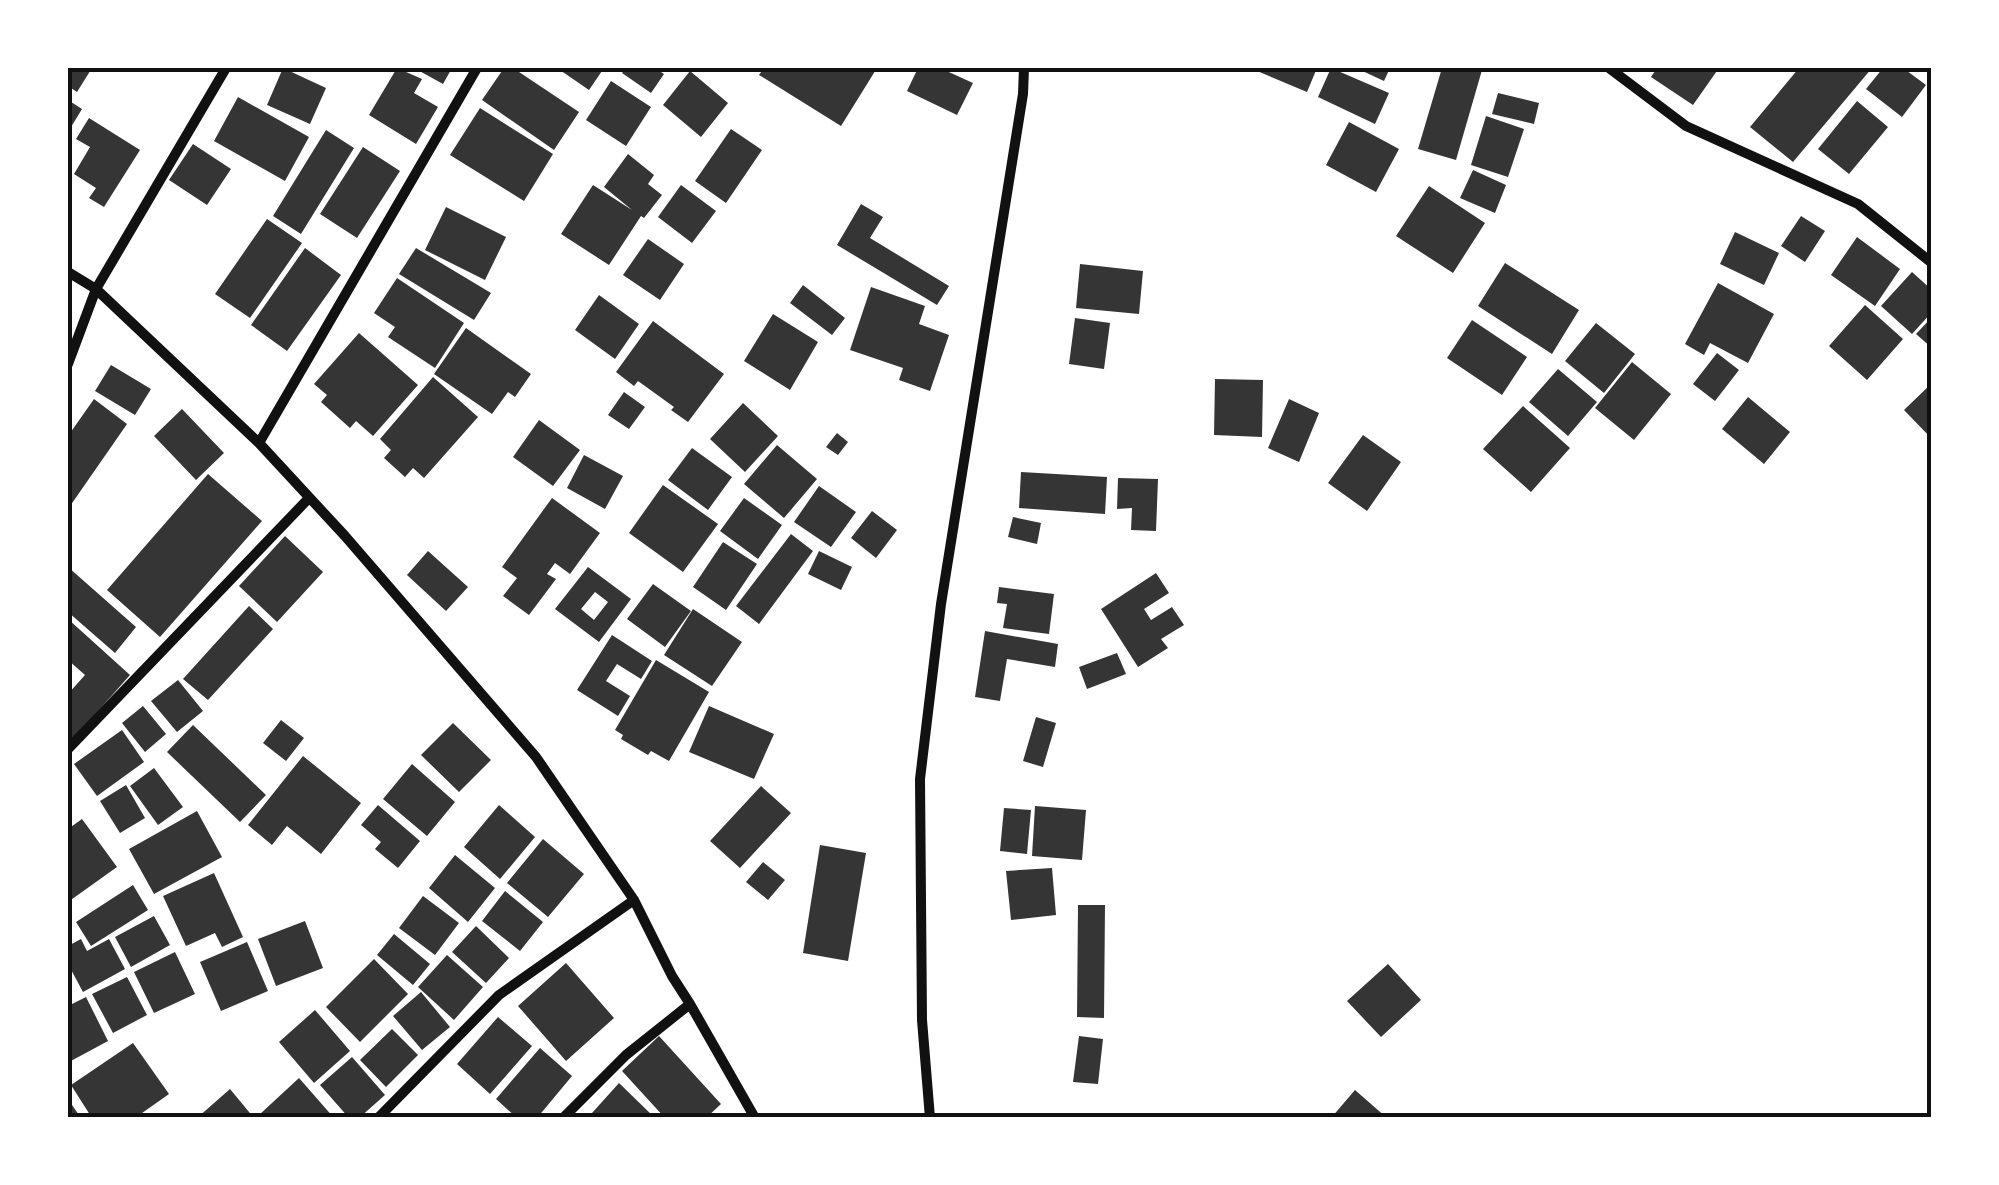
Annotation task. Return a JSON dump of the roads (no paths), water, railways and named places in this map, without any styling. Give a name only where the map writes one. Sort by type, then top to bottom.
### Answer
[{"type":"street","points":[[68,364],[96,289],[226,68]]},
{"type":"street","points":[[258,442],[477,68]]},
{"type":"street","points":[[930,1118],[922,1020],[920,779],[941,604],[1024,68]]},
{"type":"street","points":[[1609,68],[1686,126],[1858,204],[1932,263]]},
{"type":"street","points":[[68,272],[96,289],[258,442],[536,758],[634,900],[672,976],[755,1118]]},
{"type":"street","points":[[68,750],[309,498]]},
{"type":"street","points":[[378,1118],[500,994],[634,900]]},
{"type":"street","points":[[563,1118],[626,1056],[690,1004]]}]
